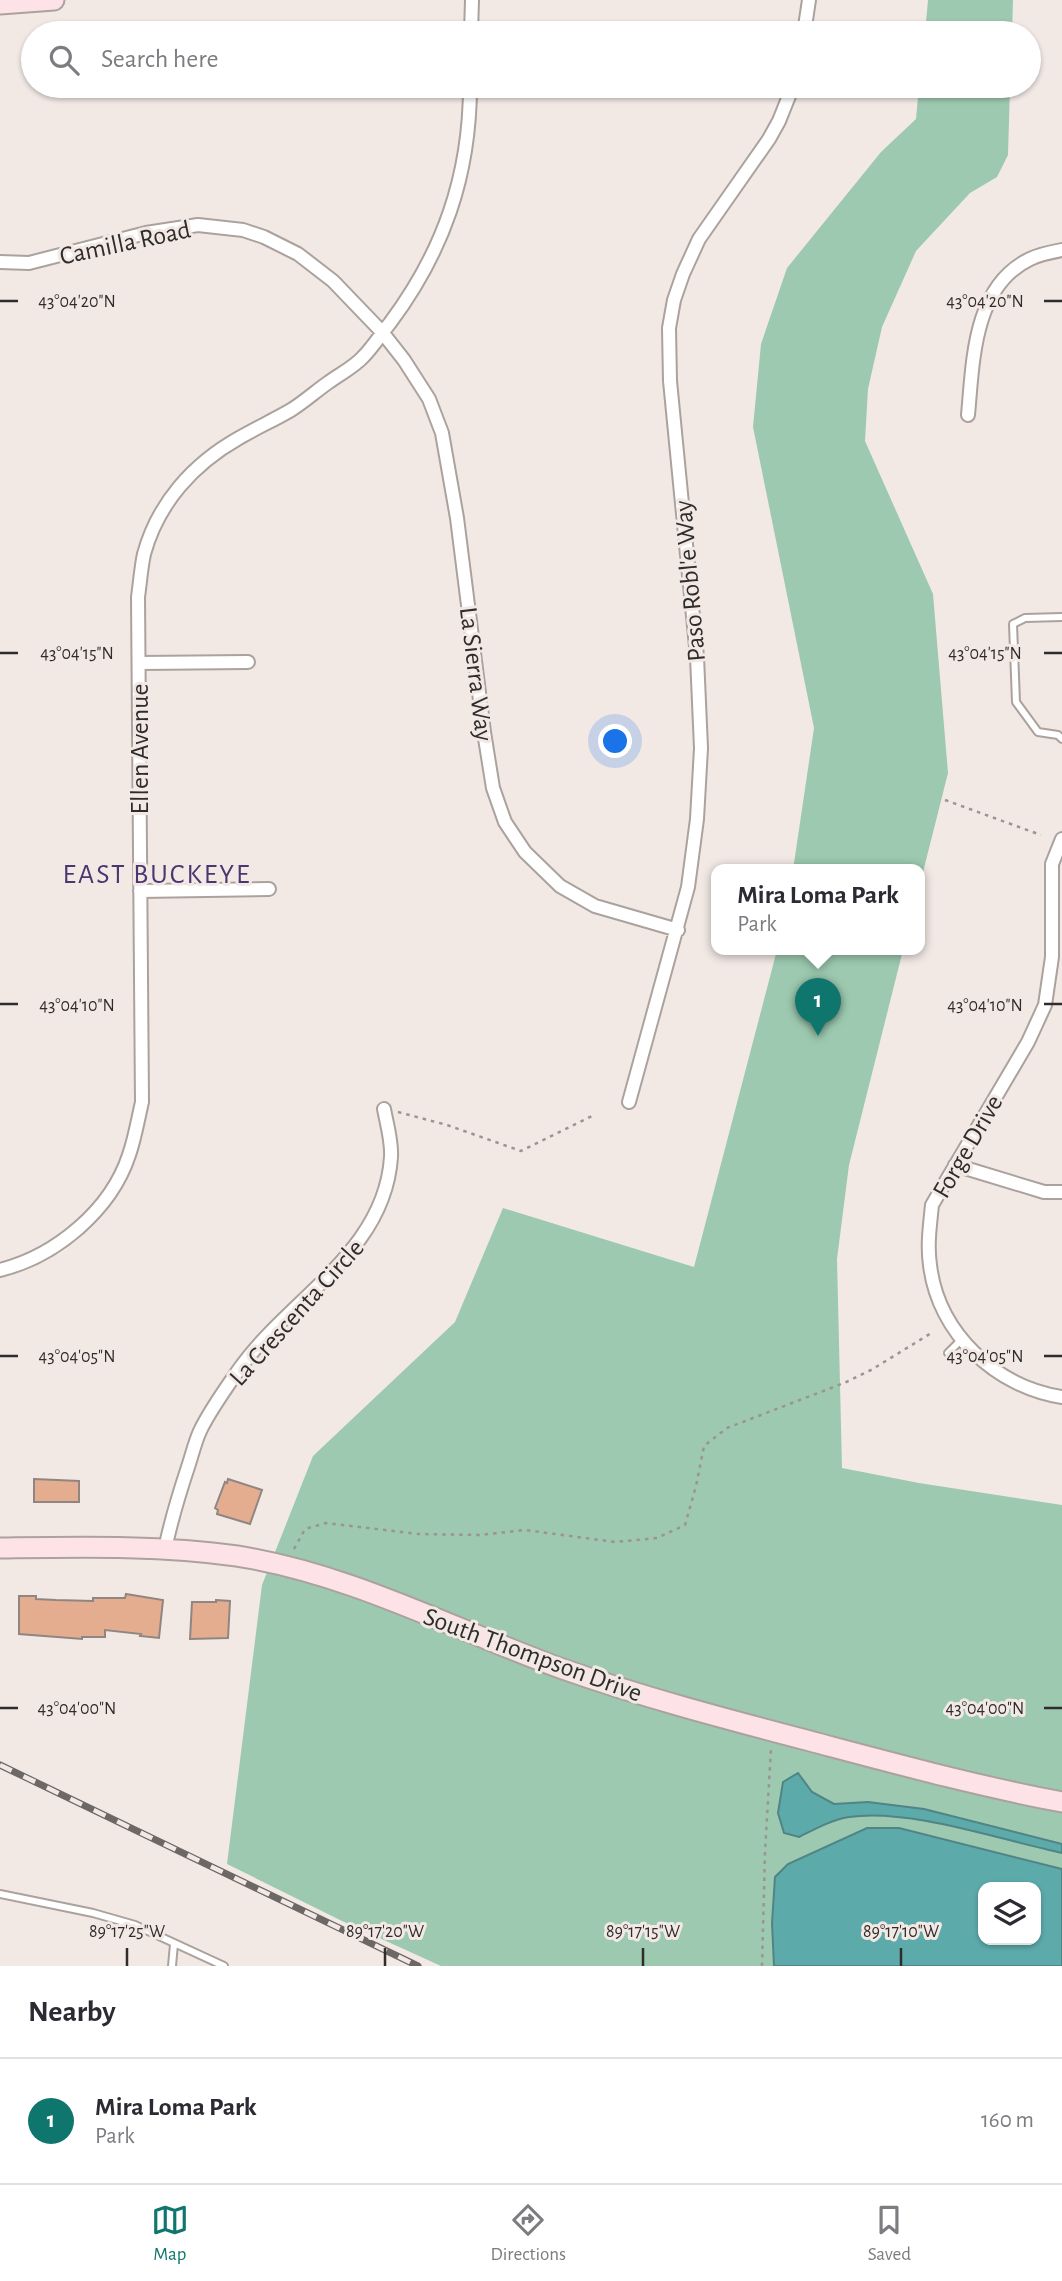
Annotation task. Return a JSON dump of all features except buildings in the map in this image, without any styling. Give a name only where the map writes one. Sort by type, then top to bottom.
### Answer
[{"type":"street","points":[[0,4],[54,0]]},
{"type":"street","points":[[471,21],[472,0]]},
{"type":"street","points":[[806,21],[809,0]]},
{"type":"street","name":"Ellen Avenue","points":[[0,1270],[20,1264],[59,1244],[80,1227],[100,1204],[118,1180],[129,1156],[142,1102],[138,597],[142,567],[156,523],[167,503],[187,478],[210,456],[310,397],[362,358],[382,332],[422,276],[446,225],[463,161],[469,98]]},
{"type":"street","name":"Paso Robl'e Way","points":[[629,1102],[688,887],[697,819],[701,748],[697,657],[670,381],[669,328],[682,274],[699,239],[769,139],[788,98]]},
{"type":"street","name":"Camilla Road","points":[[0,262],[29,263],[179,227],[198,225],[243,230],[298,254],[333,281],[382,332]]},
{"type":"street","points":[[968,415],[980,324],[995,291],[1017,267],[1029,259],[1062,250]]},
{"type":"street","name":"La Sierra Way","points":[[382,332],[429,399],[442,433],[457,518],[491,777],[505,822],[525,852],[560,886],[595,906],[678,930]]},
{"type":"street","points":[[139,663],[248,662]]},
{"type":"street","name":"Forge Drive","points":[[1062,839],[1052,864],[1052,957],[1045,1005],[1028,1042],[955,1165],[947,1184],[932,1205],[929,1232],[929,1263],[936,1292],[961,1340],[990,1369],[1008,1380],[1042,1394],[1062,1397]]},
{"type":"street","points":[[141,891],[269,889]]},
{"type":"street","name":"La Crescenta Circle","points":[[165,1549],[173,1514],[200,1432],[241,1367],[289,1312],[335,1269],[366,1233],[379,1209],[391,1157],[391,1141],[384,1110]]},
{"type":"street","points":[[955,1165],[1044,1192],[1062,1192]]},
{"type":"street","name":"South Thompson Drive","points":[[0,1548],[165,1549],[238,1557],[343,1582],[581,1675],[652,1698],[1011,1792],[1062,1802]]},
{"type":"lane","points":[[1062,617],[1025,618],[1013,624],[1016,702],[1038,732],[1058,735],[1062,739]]},
{"type":"lane","points":[[948,1353],[961,1340]]},
{"type":"lane","points":[[0,1894],[135,1925],[223,1966]]},
{"type":"lane","points":[[172,1966],[174,1944]]},
{"type":"path","points":[[945,800],[1041,835]]},
{"type":"path","points":[[384,1110],[446,1125],[521,1151],[594,1115]]},
{"type":"path","points":[[294,1549],[305,1530],[326,1523],[418,1534],[480,1535],[525,1531],[615,1542],[657,1538],[685,1525],[704,1446],[727,1428],[844,1383],[871,1370],[933,1332]]},
{"type":"path","points":[[762,1966],[772,1731]]},
{"type":"green space","points":[[928,0],[1013,0],[1012,21],[926,21]]},
{"type":"green space","points":[[918,98],[1010,98],[1008,155],[997,177],[970,193],[916,251],[882,327],[868,389],[865,441],[933,594],[948,773],[925,864],[794,864],[814,728],[753,427],[761,344],[787,268],[881,152],[916,119]]},
{"type":"green space","points":[[776,955],[902,955],[849,1165],[837,1259],[842,1468],[1062,1505],[1062,1966],[441,1966],[227,1864],[262,1585],[313,1456],[455,1322],[503,1208],[694,1267]]},
{"type":"water","points":[[798,1773],[812,1792],[834,1804],[868,1802],[924,1809],[1062,1844],[1062,1853],[927,1821],[873,1815],[849,1817],[799,1837],[784,1833],[778,1813],[783,1782]]},
{"type":"water","points":[[867,1828],[899,1828],[1062,1869],[1062,1966],[774,1966],[772,1923],[775,1877],[788,1864]]},
{"type":"railway","points":[[0,1765],[418,1966]]},
{"type":"place","name":"Mira Loma Park","points":[[818,1036]]},
{"type":"district","name":"EAST BUCKEYE","points":[[157,873]]}]
